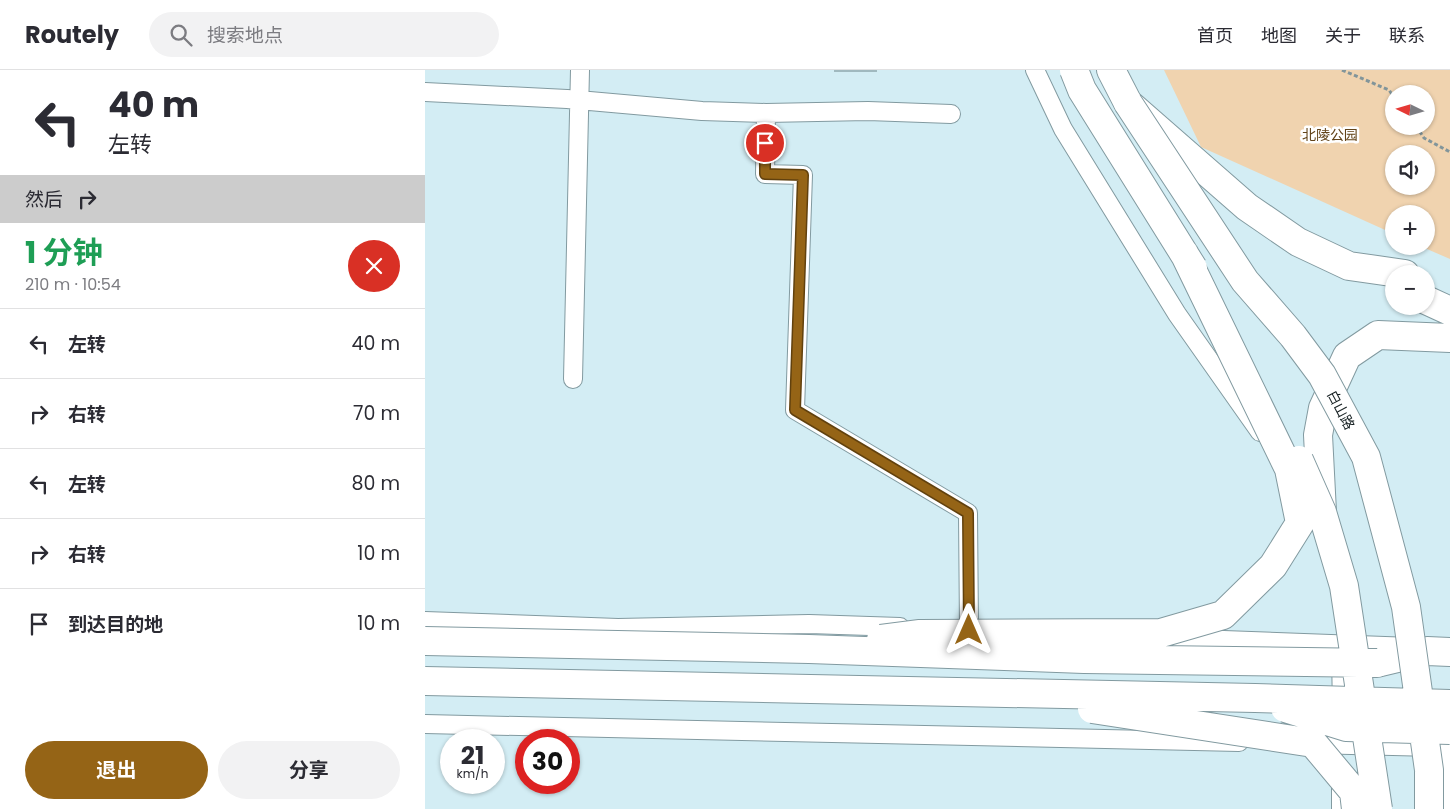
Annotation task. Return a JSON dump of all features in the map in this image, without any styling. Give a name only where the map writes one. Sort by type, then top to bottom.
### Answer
[{"type":"highway","points":[[1074,70],[1082,90],[1259,373],[1322,512],[1344,586],[1378,809]]},
{"type":"highway","name":"白山路","points":[[1111,70],[1128,103],[1245,281],[1293,336],[1322,375],[1366,457],[1406,608],[1429,770],[1429,809]]},
{"type":"highway","points":[[1128,103],[1247,208],[1299,242],[1385,282]]},
{"type":"highway","points":[[809,649],[920,634],[1161,632],[1223,615],[1273,566],[1300,523],[1289,469],[1184,253]]},
{"type":"highway","points":[[1349,266],[1385,271]]},
{"type":"highway","points":[[1435,284],[1450,290]]},
{"type":"highway","points":[[1435,304],[1450,311]]},
{"type":"highway","points":[[1322,512],[1318,435],[1323,408],[1347,356],[1378,335],[1450,338]]},
{"type":"highway","points":[[425,641],[809,649],[1084,659],[1377,663],[1450,666]]},
{"type":"highway","points":[[1377,663],[1427,651],[1450,650]]},
{"type":"highway","points":[[425,681],[1255,698],[1450,704]]},
{"type":"highway","points":[[985,693],[1313,743],[1354,792],[1356,809]]},
{"type":"highway","points":[[1255,698],[1346,727],[1450,730]]},
{"type":"highway","points":[[1444,809],[1450,748]]},
{"type":"street","points":[[573,379],[581,70]]},
{"type":"street","points":[[1035,70],[1063,129],[1177,314],[1305,497],[1332,583],[1341,644],[1341,809]]},
{"type":"street","points":[[425,92],[580,100],[766,113],[868,111],[951,114]]},
{"type":"street","points":[[766,113],[765,174],[803,175],[795,410],[968,513],[969,630]]},
{"type":"street","points":[[425,621],[619,628],[809,624],[1341,644],[1450,650]]},
{"type":"street","points":[[425,724],[1450,748]]},
{"type":"path","points":[[1342,70],[1385,88]]},
{"type":"path","points":[[1422,135],[1424,138],[1450,152]]},
{"type":"green space","name":"北陵公园","points":[[1164,70],[1450,70],[1450,259],[1435,252],[1435,205],[1385,205],[1385,230],[1201,147]]},
{"type":"building","points":[[834,70],[877,70],[877,72],[834,72]]},
{"type":"route","points":[[765,143],[765,174],[803,175],[795,410],[968,513],[969,630]]}]
